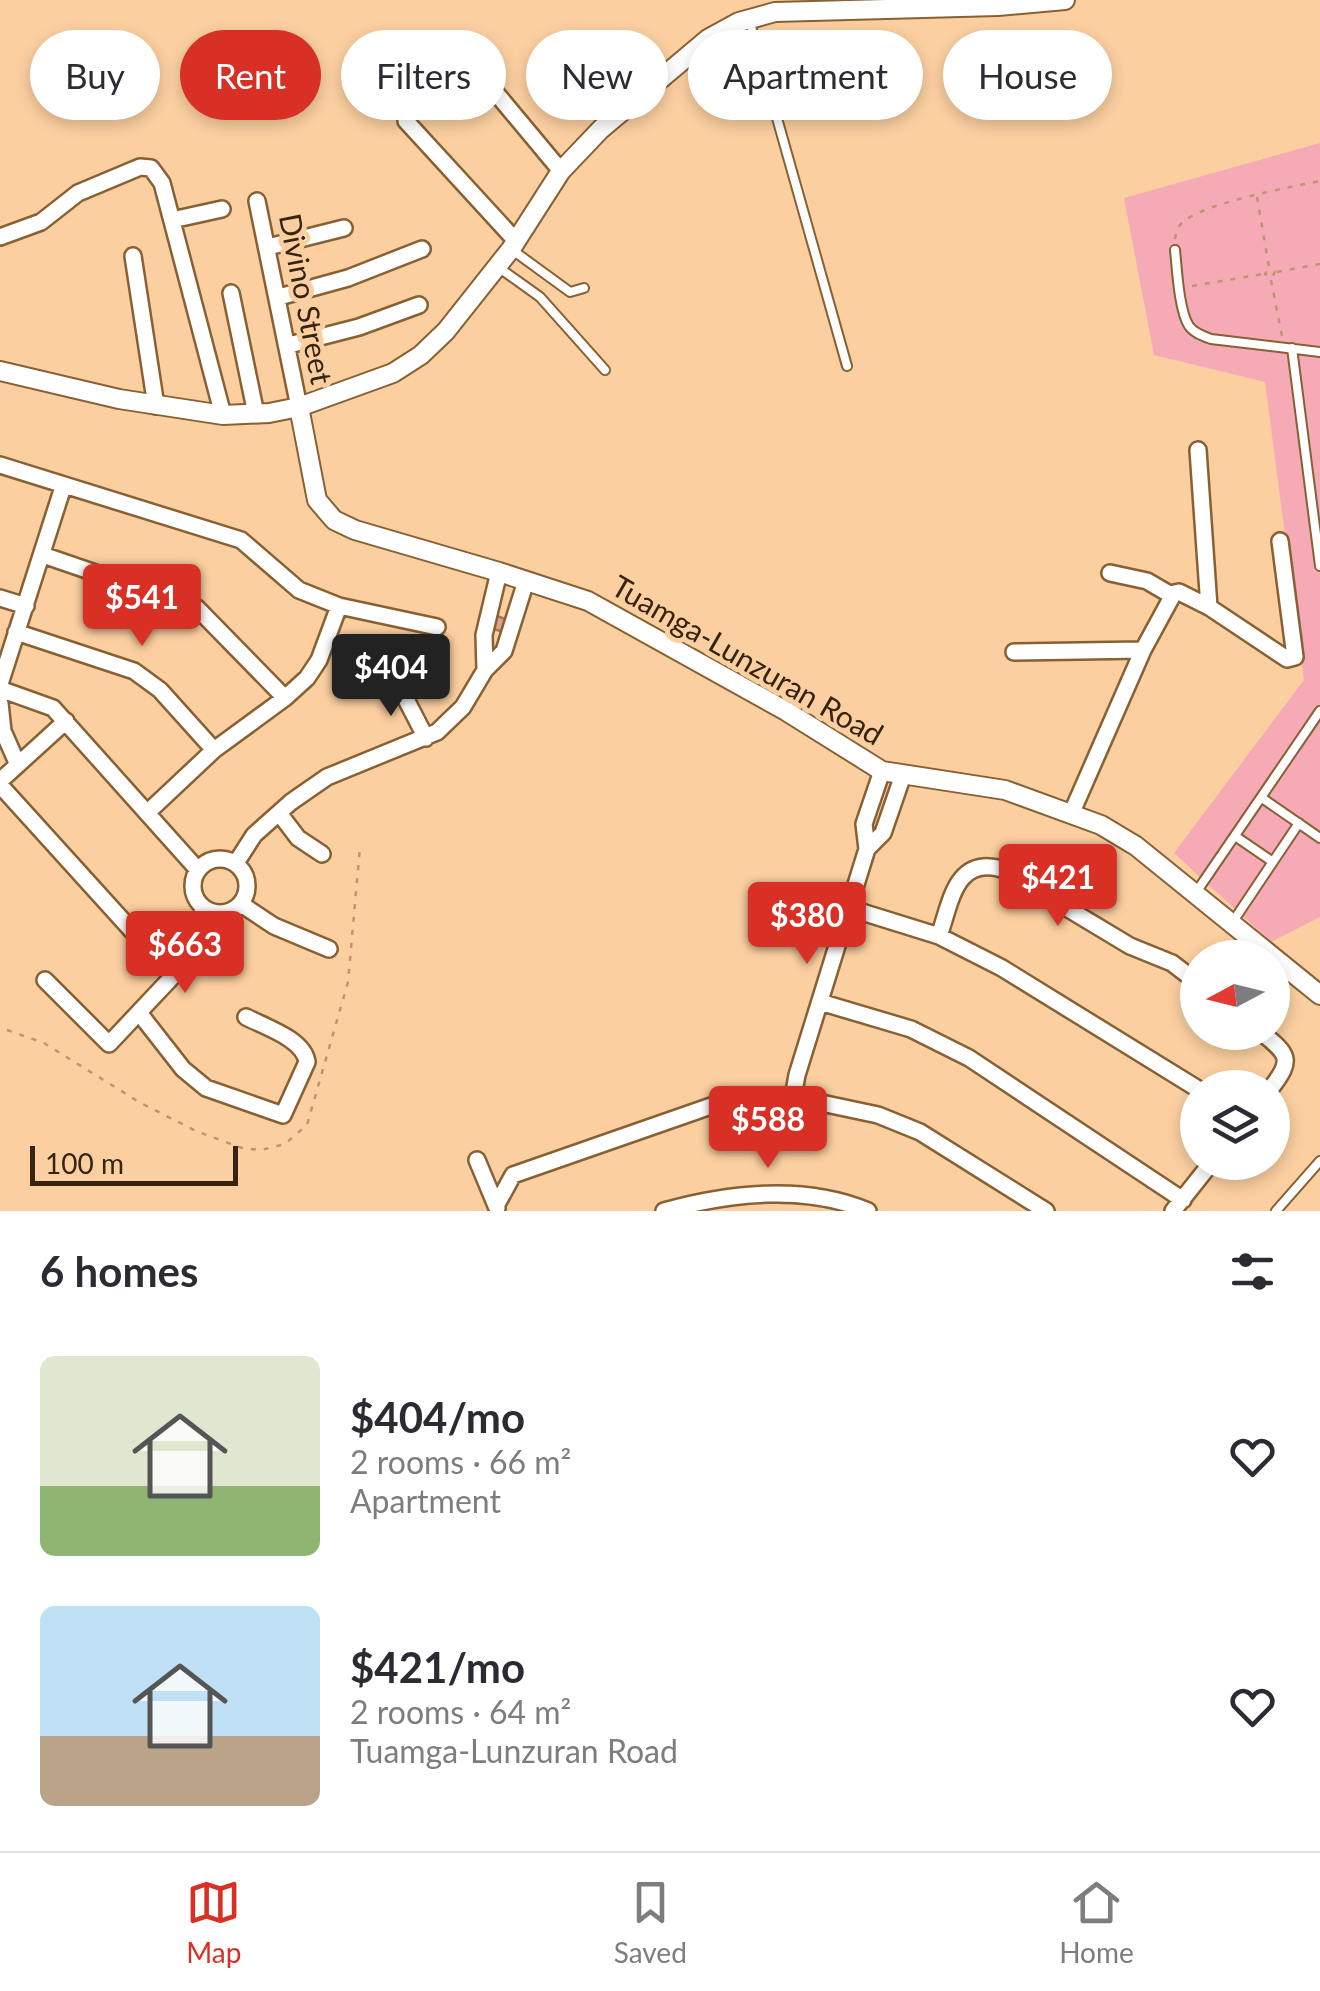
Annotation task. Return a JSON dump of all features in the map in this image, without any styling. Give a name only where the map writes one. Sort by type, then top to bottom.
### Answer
[{"type":"street","points":[[0,371],[156,406],[223,415],[299,407],[366,384],[420,355],[446,331],[498,267],[561,171],[600,129],[708,39],[749,19],[775,12],[1064,0]]},
{"type":"street","points":[[506,105],[561,171]]},
{"type":"street","points":[[406,121],[513,245]]},
{"type":"street","points":[[0,237],[41,222],[78,193],[140,167],[151,168],[158,174],[172,220],[223,415]]},
{"type":"street","name":"Divino Street","points":[[258,202],[299,407]]},
{"type":"street","points":[[172,220],[222,209]]},
{"type":"street","points":[[268,247],[344,228]]},
{"type":"street","points":[[279,297],[348,278],[422,249]]},
{"type":"street","points":[[133,256],[156,406]]},
{"type":"street","points":[[231,293],[256,414]]},
{"type":"street","points":[[289,345],[419,305]]},
{"type":"street","name":"Tuamga-Lunzuran Road","points":[[299,407],[316,500],[334,520],[355,530],[588,602],[786,711],[882,770],[1005,790],[1072,812],[1136,846],[1320,995]]},
{"type":"street","points":[[1198,450],[1210,608]]},
{"type":"street","points":[[0,465],[241,540],[299,590],[339,606],[437,627]]},
{"type":"street","points":[[62,487],[0,686],[53,708],[198,870]]},
{"type":"street","points":[[1072,812],[1171,595],[1179,592],[1210,608],[1293,660],[1280,541]]},
{"type":"street","points":[[43,554],[197,608],[286,698]]},
{"type":"street","points":[[485,670],[483,640],[499,572]]},
{"type":"street","points":[[1110,572],[1147,581],[1171,595]]},
{"type":"street","points":[[236,863],[254,835],[327,777],[438,732],[463,707],[485,670],[506,646],[526,581]]},
{"type":"street","points":[[0,598],[26,606]]},
{"type":"street","points":[[148,812],[214,750],[307,678],[319,660],[339,606]]},
{"type":"street","points":[[16,632],[134,670],[160,690],[214,750]]},
{"type":"street","points":[[1014,652],[1143,650]]},
{"type":"street","points":[[396,680],[426,738]]},
{"type":"street","points":[[0,703],[3,732],[18,765]]},
{"type":"street","points":[[66,721],[0,783],[173,976]]},
{"type":"street","points":[[793,1096],[867,849],[864,824],[882,770]]},
{"type":"street","points":[[867,849],[883,833],[903,775]]},
{"type":"street","points":[[279,813],[298,838],[322,854]]},
{"type":"street","points":[[220,858],[236,863],[248,887],[241,904],[220,914],[204,908],[194,894],[198,870],[220,858]]},
{"type":"street","points":[[939,936],[964,873],[988,865],[1002,869],[1130,946],[1180,969]]},
{"type":"street","points":[[241,904],[274,926],[329,949]]},
{"type":"street","points":[[46,980],[109,1044],[173,976],[204,908]]},
{"type":"street","points":[[849,908],[939,936],[1002,968],[1180,1078]]},
{"type":"street","points":[[820,1002],[910,1029],[968,1058],[1178,1206],[1198,1180]]},
{"type":"street","points":[[140,1014],[184,1070],[206,1088],[283,1115],[307,1062],[306,1053],[246,1017]]},
{"type":"street","points":[[497,1208],[513,1175],[711,1106],[793,1096],[878,1115],[920,1132],[1046,1211]]},
{"type":"street","points":[[477,1160],[497,1208]]},
{"type":"street","points":[[664,1211],[712,1200],[769,1194],[815,1198],[868,1211]]},
{"type":"lane","points":[[749,19],[847,366]]},
{"type":"lane","points":[[513,245],[560,287],[576,292],[584,288]]},
{"type":"lane","points":[[1174,250],[1190,327],[1199,335],[1320,352]]},
{"type":"lane","points":[[498,267],[540,298],[605,370]]},
{"type":"lane","points":[[1288,348],[1320,566]]},
{"type":"lane","points":[[491,604],[518,611]]},
{"type":"lane","points":[[1194,895],[1320,710]]},
{"type":"lane","points":[[1262,798],[1320,838]]},
{"type":"lane","points":[[1232,923],[1299,824]]},
{"type":"lane","points":[[1235,836],[1273,862]]},
{"type":"lane","points":[[1276,1211],[1320,1161]]},
{"type":"path","points":[[1174,250],[1175,234],[1181,223],[1194,215],[1320,180]]},
{"type":"path","points":[[1257,195],[1269,267],[1265,274]]},
{"type":"path","points":[[1271,278],[1275,272],[1320,264]]},
{"type":"path","points":[[1269,267],[1275,272]]},
{"type":"path","points":[[1180,288],[1265,274],[1271,278],[1288,348]]},
{"type":"path","points":[[8,1030],[44,1043],[196,1132],[242,1148],[261,1150],[286,1144],[307,1125],[348,982],[360,847]]},
{"type":"shaded area","points":[[1320,143],[1320,917],[1275,940],[1269,940],[1174,853],[1304,680],[1265,382],[1154,355],[1124,198]]},
{"type":"building","points":[[497,616],[508,620],[505,632],[493,629]]}]
